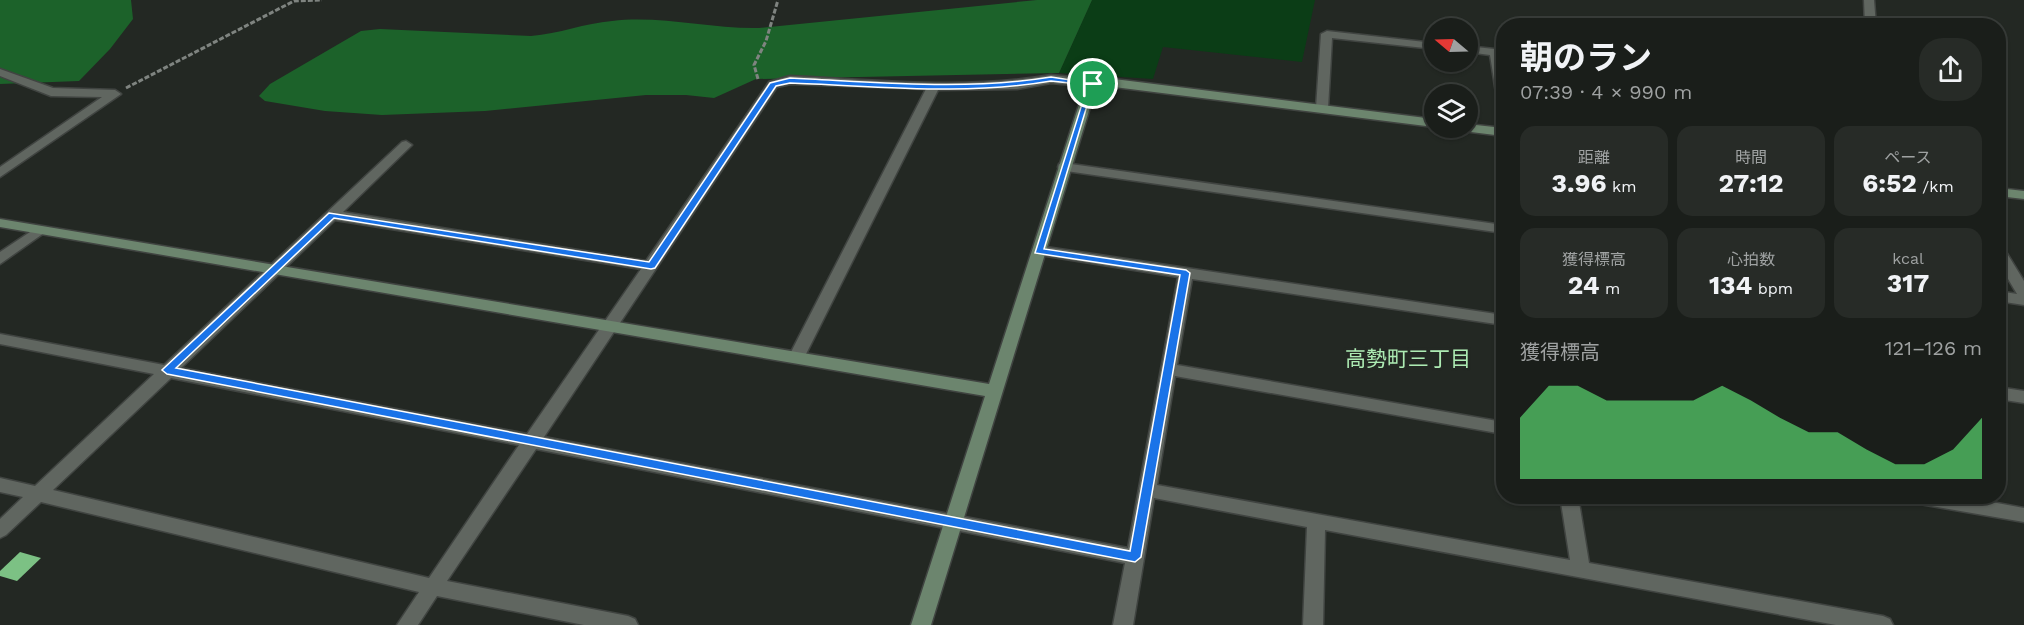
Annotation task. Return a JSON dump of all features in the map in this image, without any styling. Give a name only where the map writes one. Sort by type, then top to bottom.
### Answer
[{"type":"street","points":[[1869,0],[1870,18]]},
{"type":"street","points":[[1322,108],[1326,34],[1424,45]]},
{"type":"street","points":[[1478,50],[1496,52]]},
{"type":"street","points":[[0,72],[51,92],[114,94]]},
{"type":"street","points":[[407,625],[773,85],[790,80],[934,86],[1017,85],[1051,79],[1093,84],[1106,82],[1424,122]]},
{"type":"street","points":[[921,625],[1064,167],[1089,89],[1093,84]]},
{"type":"street","points":[[796,358],[934,86]]},
{"type":"street","points":[[0,173],[114,94]]},
{"type":"street","points":[[1478,129],[1496,131]]},
{"type":"street","points":[[0,530],[406,145]]},
{"type":"street","points":[[1064,167],[1496,228]]},
{"type":"street","points":[[2006,193],[2024,195]]},
{"type":"street","points":[[332,215],[651,266]]},
{"type":"street","points":[[0,223],[994,391]]},
{"type":"street","points":[[0,259],[39,230]]},
{"type":"street","points":[[1039,251],[1496,319]]},
{"type":"street","points":[[2006,263],[2024,293]]},
{"type":"street","points":[[1123,625],[1186,273]]},
{"type":"street","points":[[2006,297],[2024,300]]},
{"type":"street","points":[[0,339],[1135,557]]},
{"type":"street","points":[[1168,369],[1496,427]]},
{"type":"street","points":[[2006,394],[2024,397]]},
{"type":"street","points":[[0,485],[434,587],[628,625]]},
{"type":"street","points":[[1147,490],[1883,625]]},
{"type":"street","points":[[1570,504],[1581,569]]},
{"type":"street","points":[[1960,504],[2024,515]]},
{"type":"street","points":[[1313,625],[1316,521]]},
{"type":"path","points":[[114,94],[294,1],[322,0]]},
{"type":"path","points":[[773,85],[756,78],[754,71],[777,0]]},
{"type":"green space","points":[[0,0],[131,0],[133,19],[110,49],[79,81],[0,84]]},
{"type":"green space","points":[[1037,0],[1092,0],[1059,73],[756,79],[714,98],[646,95],[485,111],[382,115],[325,111],[265,101],[259,96],[270,84],[361,31],[380,29],[531,36],[602,22],[630,20],[759,28]]},
{"type":"green space","points":[[1092,0],[1315,0],[1302,62],[1163,47],[1153,79],[1059,73]]},
{"type":"building","points":[[20,552],[41,558],[17,581],[0,576],[0,571]]},
{"type":"district","name":"高勢町三丁目","points":[[1408,358]]},
{"type":"route","points":[[1051,79],[1093,84],[1089,89],[1039,251],[1186,273],[1135,557],[167,370],[332,215],[651,266],[773,85],[780,82],[790,80],[934,86],[1017,85],[1051,79]]}]
